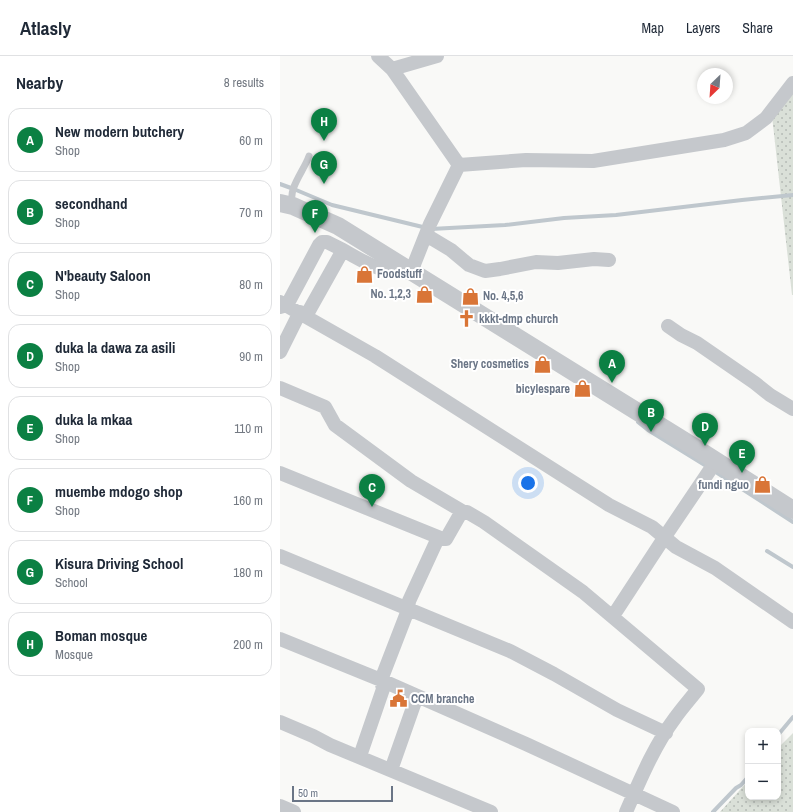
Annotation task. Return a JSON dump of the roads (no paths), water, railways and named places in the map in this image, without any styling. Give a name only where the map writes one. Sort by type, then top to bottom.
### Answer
[{"type":"street","points":[[378,56],[392,69],[459,165]]},
{"type":"street","points":[[392,69],[437,56]]},
{"type":"street","points":[[459,165],[526,160],[593,160],[724,140],[746,133],[766,118],[793,83]]},
{"type":"street","points":[[411,272],[428,230],[459,165]]},
{"type":"street","points":[[286,203],[338,226],[793,510]]},
{"type":"street","points":[[428,230],[469,265],[484,271],[536,262],[558,263],[594,259],[609,260]]},
{"type":"street","points":[[411,272],[397,273],[377,268],[327,242],[322,242],[282,305],[303,314],[375,356],[609,505],[652,527],[676,547],[715,568],[793,622]]},
{"type":"street","points":[[280,352],[343,250]]},
{"type":"street","points":[[668,326],[696,343],[770,395],[793,409]]},
{"type":"street","points":[[280,388],[326,407],[335,426],[411,481],[484,522],[583,592],[698,689],[666,732],[643,774],[626,812]]},
{"type":"street","points":[[613,616],[716,461]]},
{"type":"street","points":[[280,473],[438,538],[446,538],[462,511]]},
{"type":"street","points":[[360,756],[383,689],[381,680],[408,610],[409,601],[438,538]]},
{"type":"street","points":[[280,556],[510,652],[554,674],[618,710],[666,732]]},
{"type":"street","points":[[280,639],[381,680],[526,744],[673,812]]},
{"type":"street","points":[[391,770],[417,696]]},
{"type":"street","points":[[280,722],[330,745],[360,756],[491,812]]},
{"type":"street","points":[[280,806],[294,812]]},
{"type":"lane","points":[[286,203],[306,164],[308,156]]},
{"type":"waterway","points":[[280,184],[291,188]]},
{"type":"waterway","points":[[289,187],[332,205],[431,229],[505,225],[564,218],[616,215],[793,195]]},
{"type":"waterway","points":[[638,422],[648,430],[793,522]]},
{"type":"waterway","points":[[767,551],[793,567]]},
{"type":"waterway","points":[[781,731],[793,717]]},
{"type":"waterway","points":[[713,812],[745,780]]},
{"type":"place","name":"Boman mosque","points":[[324,141]]},
{"type":"place","name":"Kisura Driving School","points":[[324,184]]},
{"type":"place","name":"muembe mdogo shop","points":[[315,233]]},
{"type":"place","name":"Foodstuff","points":[[364,274]]},
{"type":"place","name":"No. 1,2,3","points":[[424,294]]},
{"type":"place","name":"No. 4,5,6","points":[[470,296]]},
{"type":"place","name":"kkkt-dmp church","points":[[466,319]]},
{"type":"place","name":"Shery cosmetics","points":[[542,364]]},
{"type":"place","name":"New modern butchery","points":[[612,383]]},
{"type":"place","name":"bicylespare","points":[[583,389]]},
{"type":"place","name":"secondhand","points":[[651,432]]},
{"type":"place","name":"duka la dawa za asili","points":[[705,446]]},
{"type":"place","name":"duka la mkaa","points":[[742,473]]},
{"type":"place","name":"fundi nguo","points":[[762,485]]},
{"type":"place","name":"N'beauty Saloon","points":[[372,507]]},
{"type":"place","name":"CCM branche","points":[[398,699]]}]
